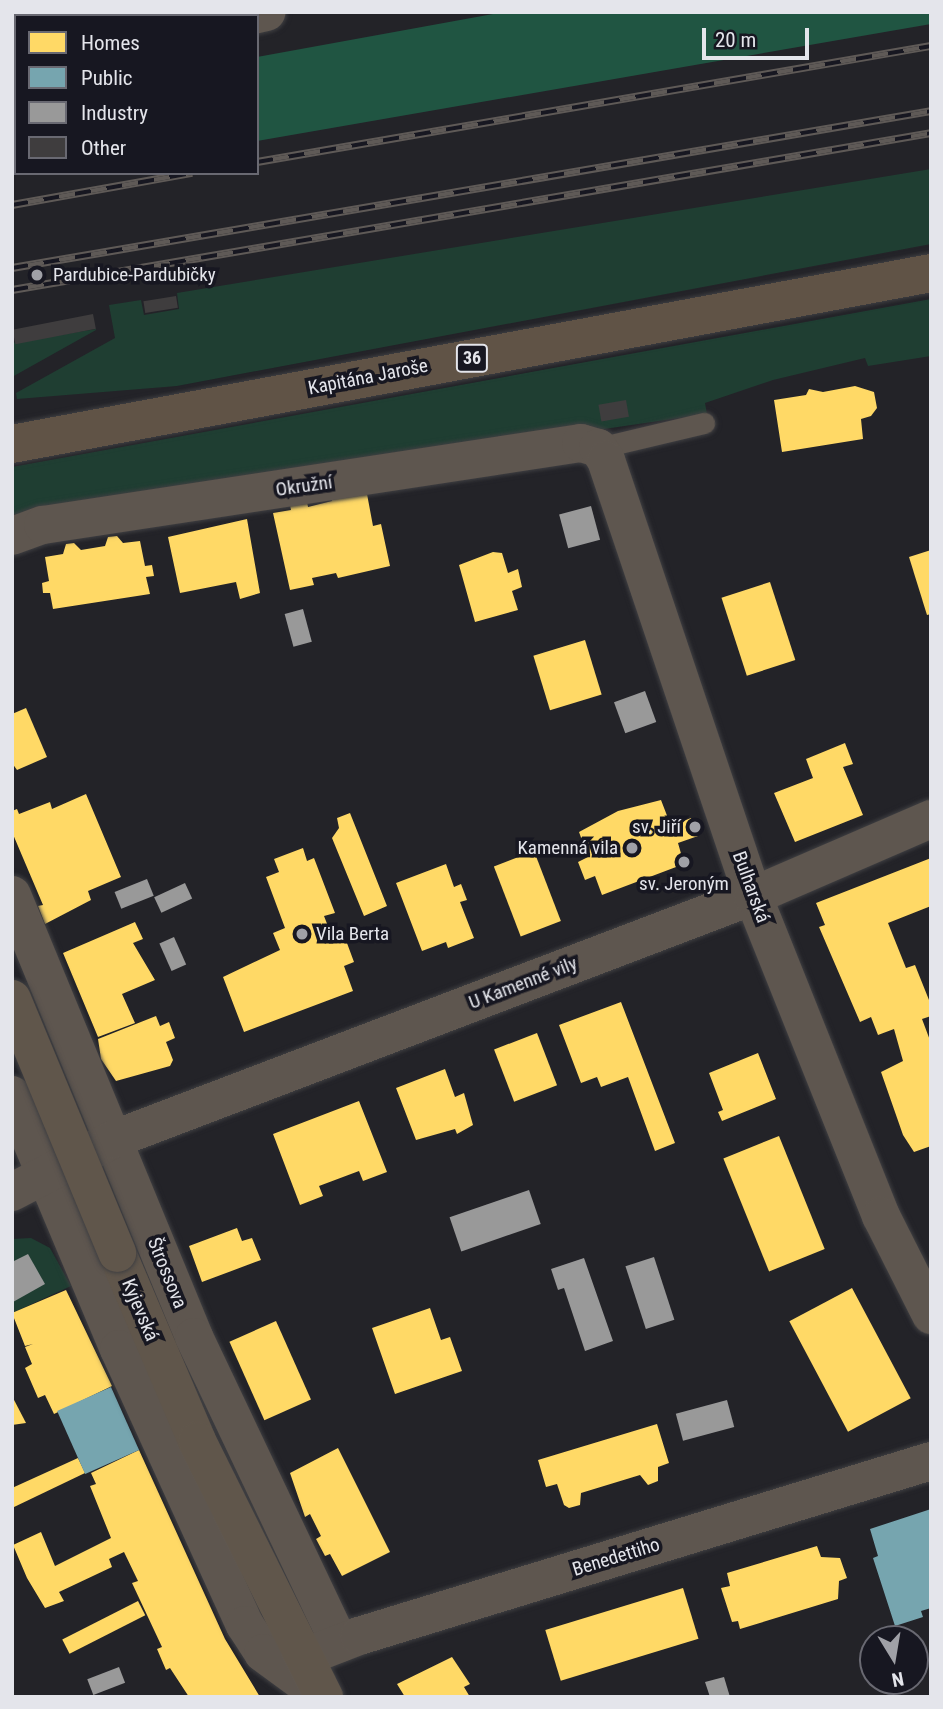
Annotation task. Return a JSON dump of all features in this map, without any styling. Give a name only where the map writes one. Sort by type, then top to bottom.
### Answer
[{"type":"main road","name":"Kapitána Jaroše","points":[[12,444],[931,273]]},
{"type":"street","name":"Okružní","points":[[12,536],[43,525],[580,443],[597,448]]},
{"type":"street","name":"Bulharská","points":[[597,448],[606,460],[753,896],[881,1216],[931,1315]]},
{"type":"street","name":"U Kamenné vily","points":[[28,1183],[113,1140],[753,896],[931,819]]},
{"type":"street","name":"Štrossova","points":[[12,895],[194,1337],[339,1643]]},
{"type":"street","name":"Kyjevská","points":[[12,999],[197,1441],[304,1658]]},
{"type":"street","points":[[12,1095],[28,1183],[245,1625],[263,1653],[323,1697]]},
{"type":"street","name":"Benedettiho","points":[[304,1658],[339,1643],[931,1461]]},
{"type":"street","points":[[304,1658],[323,1697]]},
{"type":"lane","points":[[597,448],[704,423]]},
{"type":"green space","points":[[504,12],[931,12],[931,24],[259,141],[259,57]]},
{"type":"green space","points":[[931,169],[931,244],[177,386],[17,399],[16,393],[115,338],[109,305],[141,300],[144,315],[179,309],[177,293]]},
{"type":"green space","points":[[931,299],[931,356],[868,366],[865,358],[773,380],[705,403],[707,414],[12,515],[12,467]]},
{"type":"green space","points":[[96,330],[12,377],[12,343]]},
{"type":"green space","points":[[31,1238],[50,1248],[71,1286],[12,1313],[12,1239]]},
{"type":"building: Homes","points":[[855,386],[874,392],[877,408],[871,416],[861,419],[863,439],[782,452],[774,400],[806,395],[809,389],[823,392]]},
{"type":"building: Homes","points":[[367,494],[373,526],[381,524],[390,566],[338,578],[336,573],[312,578],[314,585],[290,590],[273,513],[291,510],[290,505],[307,502],[308,507],[332,501],[331,497]]},
{"type":"building: Homes","points":[[247,519],[260,593],[240,599],[236,582],[180,593],[168,537]]},
{"type":"building: Homes","points":[[117,536],[123,543],[140,541],[145,566],[152,565],[154,576],[146,577],[150,594],[53,609],[50,593],[43,593],[42,583],[49,581],[45,557],[63,554],[66,544],[74,543],[81,550],[105,546],[108,537]]},
{"type":"building: Homes","points":[[931,550],[931,614],[927,615],[909,557]]},
{"type":"building: Homes","points":[[493,552],[502,553],[508,573],[518,569],[522,587],[512,591],[518,610],[475,622],[459,565]]},
{"type":"building: Homes","points":[[770,582],[795,660],[747,676],[721,598]]},
{"type":"building: Homes","points":[[585,640],[602,695],[550,710],[533,656]]},
{"type":"building: Homes","points":[[26,708],[47,757],[17,770],[12,763],[12,714]]},
{"type":"building: Homes","points":[[845,743],[853,764],[843,767],[863,815],[795,842],[774,793],[813,778],[806,759]]},
{"type":"building: Homes","points":[[86,794],[121,877],[88,891],[91,900],[45,924],[38,906],[43,905],[12,832],[12,811],[17,809],[19,814],[50,802],[52,809]]},
{"type":"building: Homes","name":"Kamenná vila","points":[[661,800],[671,826],[691,818],[698,836],[678,843],[684,864],[602,895],[595,876],[585,880],[578,862],[588,857],[579,832],[618,811]]},
{"type":"building: Homes","points":[[350,813],[387,906],[364,916],[332,838],[339,828],[337,818]]},
{"type":"building: Homes","name":"Vila Berta","points":[[303,848],[307,861],[314,858],[335,913],[324,916],[333,939],[344,935],[354,962],[344,966],[353,991],[244,1032],[223,977],[280,950],[273,933],[285,928],[266,877],[279,872],[274,859]]},
{"type":"building: Homes","points":[[534,851],[561,921],[521,936],[494,866]]},
{"type":"building: Homes","points":[[931,858],[931,906],[888,923],[906,968],[915,965],[931,1005],[931,1016],[922,1019],[931,1043],[931,1146],[914,1152],[903,1135],[881,1072],[903,1061],[894,1029],[878,1035],[871,1017],[860,1022],[819,927],[825,925],[816,903]]},
{"type":"building: Homes","points":[[446,864],[454,887],[461,884],[467,900],[460,902],[474,938],[448,948],[446,942],[422,951],[396,883]]},
{"type":"building: Homes","points":[[135,922],[143,939],[133,943],[155,980],[122,994],[135,1023],[98,1037],[63,953]]},
{"type":"building: Homes","points":[[621,1002],[675,1143],[655,1151],[628,1077],[601,1087],[597,1077],[581,1083],[559,1025]]},
{"type":"building: Homes","points":[[156,1016],[160,1026],[169,1022],[175,1038],[166,1042],[173,1060],[170,1066],[116,1081],[101,1059],[98,1039]]},
{"type":"building: Homes","points":[[537,1033],[557,1085],[514,1102],[494,1049]]},
{"type":"building: Homes","points":[[758,1053],[776,1099],[722,1121],[718,1112],[723,1110],[709,1073]]},
{"type":"building: Homes","points":[[445,1069],[455,1097],[464,1093],[473,1125],[457,1134],[455,1129],[416,1140],[396,1088]]},
{"type":"building: Homes","points":[[359,1101],[387,1172],[363,1181],[359,1171],[319,1186],[323,1196],[300,1205],[273,1134]]},
{"type":"building: Homes","points":[[779,1136],[825,1249],[769,1272],[723,1158]]},
{"type":"building: Homes","points":[[237,1228],[242,1241],[252,1238],[261,1260],[202,1282],[189,1246]]},
{"type":"building: Homes","points":[[852,1288],[911,1398],[848,1432],[789,1321]]},
{"type":"building: Homes","points":[[66,1290],[112,1386],[54,1414],[45,1395],[38,1398],[25,1368],[32,1364],[25,1347],[33,1344],[25,1346],[12,1313]]},
{"type":"building: Homes","points":[[430,1308],[441,1340],[450,1337],[462,1371],[395,1394],[372,1328]]},
{"type":"building: Homes","points":[[276,1321],[311,1400],[264,1420],[229,1342]]},
{"type":"building: Homes","points":[[12,1396],[26,1423],[12,1425]]},
{"type":"building: Homes","points":[[657,1424],[669,1463],[658,1467],[658,1481],[648,1485],[640,1475],[581,1493],[580,1505],[569,1508],[564,1505],[557,1484],[546,1487],[538,1460]]},
{"type":"building: Homes","points":[[338,1448],[390,1552],[342,1576],[330,1554],[325,1556],[316,1539],[321,1536],[310,1514],[305,1517],[290,1473]]},
{"type":"building: Homes","points":[[139,1450],[225,1639],[260,1697],[189,1697],[170,1668],[166,1670],[157,1649],[162,1647],[132,1583],[138,1581],[124,1552],[109,1559],[112,1567],[59,1592],[64,1601],[45,1608],[27,1578],[13,1545],[41,1532],[55,1566],[111,1538],[90,1486],[96,1484],[91,1473]]},
{"type":"building: Homes","points":[[78,1458],[85,1473],[12,1508],[12,1488]]},
{"type":"building: Homes","points":[[817,1546],[821,1557],[840,1558],[847,1578],[839,1581],[838,1599],[740,1629],[738,1621],[732,1622],[721,1588],[730,1586],[727,1573]]},
{"type":"building: Homes","points":[[683,1588],[698,1639],[561,1681],[545,1630]]},
{"type":"building: Homes","points":[[138,1601],[145,1615],[70,1654],[62,1640]]},
{"type":"building: Homes","points":[[452,1657],[470,1684],[464,1687],[470,1697],[405,1697],[397,1684]]},
{"type":"building: Public","points":[[12,93],[14,93],[14,112],[12,130]]},
{"type":"building: Public","points":[[111,1387],[139,1450],[85,1474],[57,1411]]},
{"type":"building: Public","points":[[931,1509],[931,1608],[921,1611],[923,1617],[895,1625],[873,1558],[878,1556],[870,1529]]},
{"type":"building: Industry","points":[[591,506],[600,540],[568,548],[559,515]]},
{"type":"building: Industry","points":[[303,609],[312,642],[293,647],[285,614]]},
{"type":"building: Industry","points":[[645,691],[656,722],[625,733],[614,702]]},
{"type":"building: Industry","points":[[147,879],[154,896],[121,909],[115,892]]},
{"type":"building: Industry","points":[[185,883],[192,898],[161,913],[154,897]]},
{"type":"building: Industry","points":[[174,937],[186,964],[172,971],[159,944]]},
{"type":"building: Industry","points":[[529,1190],[541,1224],[461,1251],[450,1217]]},
{"type":"building: Industry","points":[[28,1254],[45,1284],[13,1302],[12,1262]]},
{"type":"building: Industry","points":[[654,1257],[674,1320],[646,1329],[625,1266]]},
{"type":"building: Industry","points":[[584,1258],[613,1341],[585,1351],[564,1288],[558,1290],[551,1269]]},
{"type":"building: Industry","points":[[727,1400],[734,1427],[683,1441],[676,1414]]},
{"type":"building: Industry","points":[[119,1667],[125,1683],[93,1695],[87,1679]]},
{"type":"building: Industry","points":[[724,1677],[730,1697],[710,1697],[705,1682]]},
{"type":"building: Other","points":[[14,129],[14,168],[12,168]]},
{"type":"building: Other","points":[[176,296],[178,308],[145,313],[143,301]]},
{"type":"building: Other","points":[[93,314],[96,329],[15,344],[13,330]]},
{"type":"building: Other","points":[[626,400],[629,417],[601,422],[598,405]]},
{"type":"railway","points":[[259,162],[931,46]]},
{"type":"railway","points":[[12,268],[931,111]]},
{"type":"railway","points":[[12,290],[931,133]]},
{"type":"railway","points":[[12,205],[181,175]]},
{"type":"place","name":"Pardubice-Pardubičky","points":[[37,275]]},
{"type":"place","name":"sv. Jiří","points":[[695,827]]},
{"type":"place","name":"Kamenná vila","points":[[632,848]]},
{"type":"place","name":"sv. Jeroným","points":[[684,862]]},
{"type":"place","name":"Vila Berta","points":[[302,934]]}]
